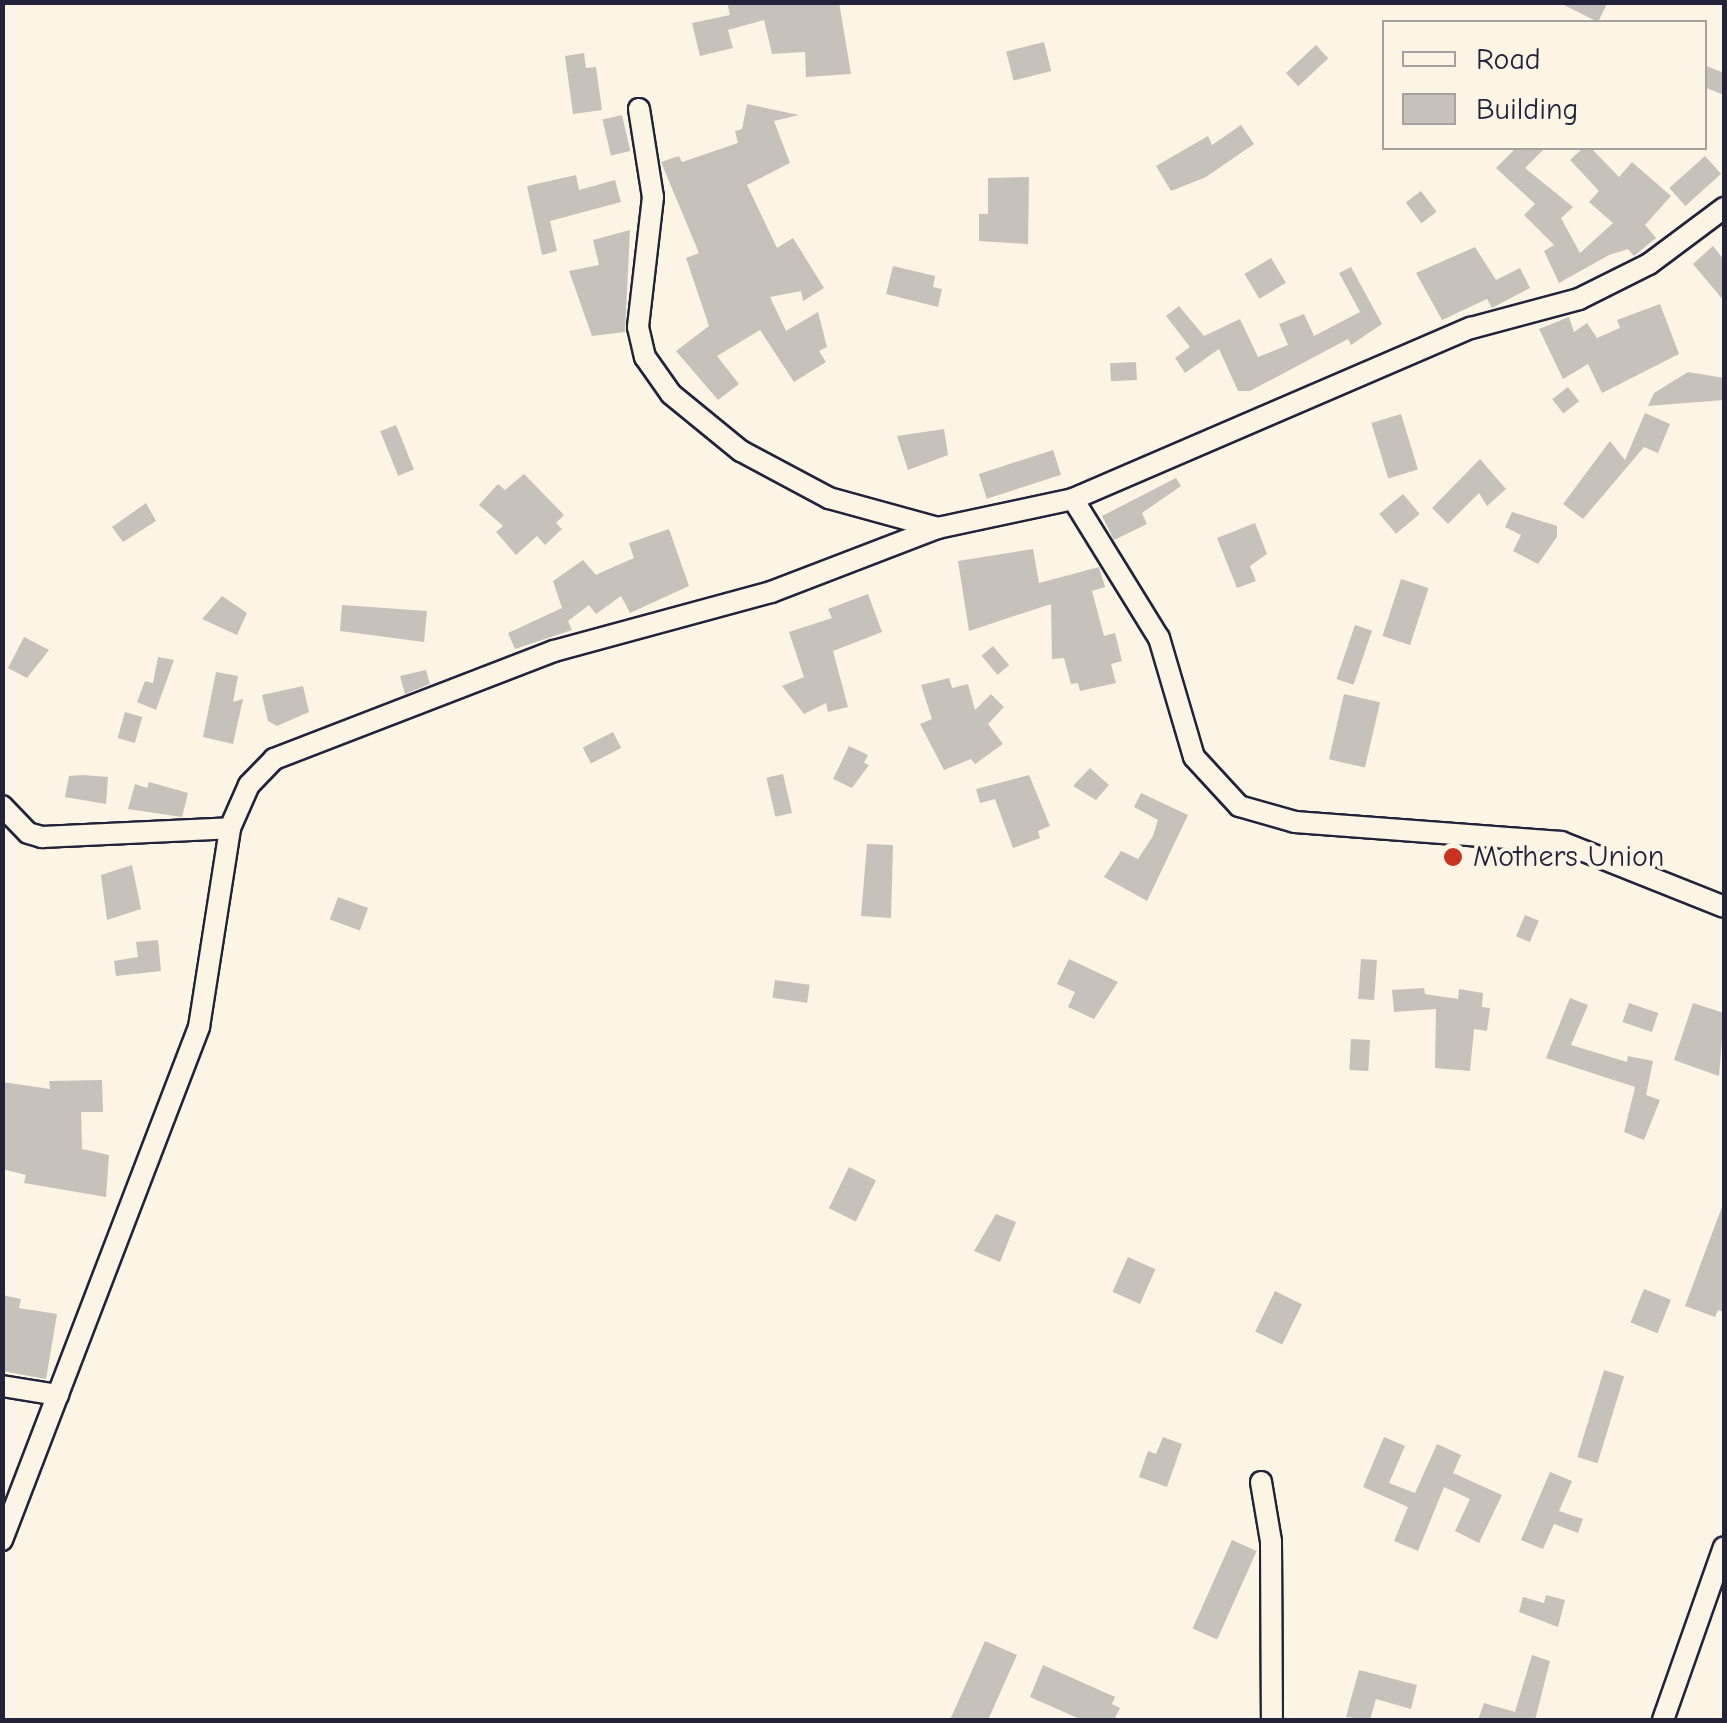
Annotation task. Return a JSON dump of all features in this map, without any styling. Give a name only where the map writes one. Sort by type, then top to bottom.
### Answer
[{"type":"street","points":[[640,109],[654,197],[638,326],[646,358],[671,394],[740,451],[829,498],[938,528]]},
{"type":"street","points":[[2,1540],[199,1027],[230,828],[248,785],[274,759],[554,651],[772,592],[938,528],[1073,499],[1471,328],[1579,299],[1649,264],[1724,208]]},
{"type":"street","points":[[1073,499],[1159,638],[1194,757],[1240,806],[1295,822],[1561,842],[1724,906]]},
{"type":"street","points":[[2,806],[28,833],[42,838],[230,828]]},
{"type":"street","points":[[2,1386],[58,1395]]},
{"type":"street","points":[[1262,1482],[1271,1541],[1272,1720]]},
{"type":"street","points":[[1662,1720],[1724,1547]]},
{"type":"building","points":[[727,2],[839,2],[851,74],[806,77],[805,52],[772,54],[764,20],[728,30],[733,48],[700,56],[692,23],[730,15]]},
{"type":"building","points":[[1558,2],[1608,2],[1599,20]]},
{"type":"building","points":[[1044,42],[1051,71],[1013,81],[1006,51]]},
{"type":"building","points":[[1316,45],[1328,58],[1298,86],[1286,73]]},
{"type":"building","points":[[584,53],[586,68],[596,67],[602,110],[573,114],[565,56]]},
{"type":"building","points":[[1707,66],[1724,73],[1724,95],[1707,88]]},
{"type":"building","points":[[747,104],[799,115],[774,121],[790,163],[747,185],[777,248],[793,238],[824,288],[803,301],[801,291],[770,297],[786,331],[818,312],[827,347],[819,351],[826,362],[794,382],[760,330],[717,356],[739,384],[718,400],[676,351],[709,326],[686,258],[699,253],[661,162],[679,156],[682,162],[738,143],[735,131],[742,129]]},
{"type":"building","points":[[622,115],[630,151],[611,156],[603,119]]},
{"type":"building","points":[[1241,125],[1254,144],[1206,177],[1171,191],[1156,166],[1208,136],[1212,145]]},
{"type":"building","points":[[1514,150],[1543,150],[1525,168],[1573,207],[1561,218],[1580,253],[1613,223],[1589,202],[1599,191],[1570,160],[1581,150],[1593,150],[1619,177],[1632,162],[1671,196],[1645,225],[1656,238],[1634,256],[1628,249],[1609,255],[1559,283],[1544,251],[1554,245],[1524,215],[1535,204],[1496,168]]},
{"type":"building","points":[[1705,156],[1721,174],[1685,206],[1669,188]]},
{"type":"building","points":[[576,175],[579,190],[615,180],[621,202],[550,221],[557,251],[542,255],[527,186]]},
{"type":"building","points":[[1029,177],[1028,244],[979,241],[979,214],[988,214],[988,178]]},
{"type":"building","points":[[1421,191],[1437,212],[1421,223],[1406,202]]},
{"type":"building","points":[[630,230],[625,332],[592,336],[569,271],[599,265],[593,240]]},
{"type":"building","points":[[1713,246],[1724,260],[1724,301],[1693,264]]},
{"type":"building","points":[[1475,247],[1496,280],[1520,268],[1530,288],[1492,308],[1487,299],[1442,320],[1416,273]]},
{"type":"building","points":[[1271,258],[1286,283],[1259,299],[1244,274]]},
{"type":"building","points":[[893,266],[935,276],[933,287],[942,289],[938,307],[886,294]]},
{"type":"building","points":[[1351,267],[1382,324],[1351,345],[1348,339],[1250,391],[1238,391],[1219,349],[1185,373],[1175,358],[1190,347],[1166,316],[1179,306],[1204,336],[1240,319],[1258,357],[1288,345],[1279,324],[1304,314],[1314,336],[1360,312],[1339,273]]},
{"type":"building","points":[[1660,304],[1679,354],[1602,393],[1588,364],[1563,379],[1539,329],[1569,317],[1574,332],[1587,323],[1597,338],[1620,328],[1617,320]]},
{"type":"building","points":[[1136,362],[1137,380],[1111,381],[1110,363]]},
{"type":"building","points":[[1688,372],[1724,378],[1724,400],[1648,406],[1654,393]]},
{"type":"building","points":[[1568,387],[1579,401],[1563,413],[1552,399]]},
{"type":"building","points":[[1645,413],[1670,424],[1658,453],[1644,447],[1583,519],[1563,504],[1610,441],[1625,460]]},
{"type":"building","points":[[1401,414],[1418,469],[1388,479],[1371,423]]},
{"type":"building","points":[[396,425],[414,470],[398,476],[380,431]]},
{"type":"building","points":[[944,429],[948,455],[908,470],[897,436]]},
{"type":"building","points":[[1053,450],[1061,475],[987,499],[979,474]]},
{"type":"building","points":[[1480,459],[1506,489],[1487,506],[1479,493],[1448,524],[1432,508]]},
{"type":"building","points":[[524,474],[564,515],[556,523],[562,529],[545,545],[537,536],[516,555],[496,532],[503,526],[479,505],[498,484],[505,490]]},
{"type":"building","points":[[1176,478],[1181,486],[1142,513],[1147,524],[1114,540],[1102,516]]},
{"type":"building","points":[[1403,494],[1420,514],[1396,534],[1379,514]]},
{"type":"building","points":[[146,503],[156,521],[123,542],[112,527]]},
{"type":"building","points":[[1512,512],[1557,526],[1557,537],[1538,564],[1513,551],[1521,535],[1505,527]]},
{"type":"building","points":[[1255,523],[1267,554],[1250,566],[1256,581],[1237,588],[1217,538]]},
{"type":"building","points":[[669,529],[689,586],[630,613],[621,596],[596,614],[589,605],[568,621],[572,630],[515,649],[508,633],[562,608],[553,581],[583,560],[596,575],[634,558],[629,543]]},
{"type":"building","points":[[1033,549],[1039,583],[1099,567],[1105,587],[1092,591],[1104,636],[1115,633],[1122,661],[1111,664],[1116,683],[1080,691],[1078,683],[1071,684],[1064,658],[1052,659],[1051,604],[969,631],[958,561]]},
{"type":"building","points":[[1401,579],[1429,588],[1410,645],[1382,636]]},
{"type":"building","points":[[868,594],[882,632],[833,651],[848,707],[828,712],[826,703],[804,714],[782,686],[804,677],[789,632],[832,618],[828,609]]},
{"type":"building","points":[[222,596],[247,613],[237,635],[202,619]]},
{"type":"building","points":[[342,605],[427,611],[424,642],[340,631]]},
{"type":"building","points":[[1355,625],[1372,631],[1353,685],[1336,679]]},
{"type":"building","points":[[24,637],[49,650],[27,678],[8,668]]},
{"type":"building","points":[[993,646],[1009,665],[998,675],[982,656]]},
{"type":"building","points":[[158,657],[174,660],[156,710],[137,702],[145,681],[153,683]]},
{"type":"building","points":[[426,670],[430,684],[405,694],[400,676]]},
{"type":"building","points":[[216,672],[238,676],[233,702],[243,699],[233,744],[203,737]]},
{"type":"building","points":[[949,678],[952,688],[968,684],[975,710],[991,694],[1004,707],[988,724],[1003,744],[975,764],[971,759],[944,770],[920,724],[932,719],[921,685]]},
{"type":"building","points":[[303,686],[309,712],[277,726],[268,721],[262,695]]},
{"type":"building","points":[[1344,694],[1380,702],[1365,768],[1329,759]]},
{"type":"building","points":[[125,712],[142,717],[135,743],[118,738]]},
{"type":"building","points":[[613,732],[621,748],[591,763],[583,747]]},
{"type":"building","points":[[849,746],[868,755],[864,763],[869,765],[852,788],[833,779]]},
{"type":"building","points":[[1090,768],[1109,785],[1096,800],[1073,786]]},
{"type":"building","points":[[783,774],[792,813],[775,817],[766,778]]},
{"type":"building","points":[[1029,775],[1050,826],[1038,831],[1040,838],[1013,848],[995,799],[980,803],[976,789]]},
{"type":"building","points":[[69,776],[108,777],[106,804],[65,797]]},
{"type":"building","points":[[149,782],[188,793],[182,817],[128,809],[135,784],[147,788]]},
{"type":"building","points":[[1141,793],[1188,815],[1147,901],[1104,877],[1121,851],[1138,859],[1153,836],[1158,820],[1134,807]]},
{"type":"building","points":[[867,844],[893,845],[891,918],[861,916]]},
{"type":"building","points":[[132,865],[141,909],[107,920],[101,875]]},
{"type":"building","points":[[338,897],[368,908],[360,930],[330,920]]},
{"type":"building","points":[[1525,915],[1539,921],[1530,942],[1516,936]]},
{"type":"building","points":[[158,940],[161,971],[116,976],[114,961],[138,957],[136,942]]},
{"type":"building","points":[[1069,959],[1118,982],[1094,1019],[1068,1007],[1075,992],[1057,984]]},
{"type":"building","points":[[1361,959],[1377,960],[1374,1000],[1358,999]]},
{"type":"building","points":[[775,980],[810,985],[807,1003],[772,998]]},
{"type":"building","points":[[1424,988],[1425,994],[1458,999],[1459,989],[1483,993],[1482,1007],[1490,1008],[1487,1031],[1474,1029],[1470,1071],[1435,1068],[1436,1009],[1394,1012],[1392,990]]},
{"type":"building","points":[[1570,998],[1588,1005],[1571,1045],[1627,1062],[1628,1056],[1653,1061],[1646,1095],[1660,1100],[1644,1140],[1624,1132],[1635,1087],[1546,1058]]},
{"type":"building","points":[[1629,1003],[1658,1013],[1652,1032],[1622,1022]]},
{"type":"building","points":[[1693,1003],[1724,1013],[1719,1076],[1674,1060]]},
{"type":"building","points":[[1351,1039],[1370,1040],[1368,1071],[1349,1070]]},
{"type":"building","points":[[102,1080],[103,1112],[81,1112],[82,1149],[109,1155],[106,1197],[24,1183],[26,1175],[2,1169],[2,1082],[50,1089],[49,1081]]},
{"type":"building","points":[[849,1167],[876,1180],[856,1221],[829,1208]]},
{"type":"building","points":[[1723,1204],[1724,1312],[1718,1310],[1715,1317],[1685,1306]]},
{"type":"building","points":[[996,1214],[1016,1222],[1000,1262],[974,1251]]},
{"type":"building","points":[[1128,1257],[1155,1269],[1140,1304],[1113,1292]]},
{"type":"building","points":[[1644,1289],[1671,1300],[1657,1333],[1631,1322]]},
{"type":"building","points":[[1275,1291],[1302,1304],[1282,1345],[1255,1331]]},
{"type":"building","points":[[2,1295],[21,1299],[19,1308],[57,1314],[46,1379],[2,1371]]},
{"type":"building","points":[[1604,1370],[1624,1376],[1597,1463],[1577,1457]]},
{"type":"building","points":[[1163,1437],[1182,1444],[1167,1487],[1139,1477],[1148,1451],[1156,1454]]},
{"type":"building","points":[[1384,1437],[1405,1446],[1389,1483],[1415,1493],[1437,1444],[1461,1455],[1453,1473],[1502,1495],[1479,1543],[1455,1531],[1470,1499],[1444,1487],[1418,1551],[1394,1541],[1408,1507],[1363,1487]]},
{"type":"building","points":[[1550,1472],[1572,1481],[1559,1511],[1583,1519],[1578,1533],[1554,1524],[1543,1549],[1521,1540]]},
{"type":"building","points":[[1232,1540],[1257,1551],[1217,1640],[1193,1629]]},
{"type":"building","points":[[1546,1595],[1565,1600],[1558,1627],[1519,1612],[1523,1597],[1544,1603]]},
{"type":"building","points":[[985,1641],[1017,1655],[988,1720],[950,1720]]},
{"type":"building","points":[[1532,1655],[1550,1661],[1535,1720],[1478,1720],[1484,1703],[1515,1712]]},
{"type":"building","points":[[1043,1665],[1115,1697],[1112,1704],[1120,1708],[1114,1720],[1082,1720],[1030,1697]]},
{"type":"building","points":[[1359,1670],[1417,1685],[1411,1709],[1376,1699],[1370,1720],[1346,1717]]},
{"type":"place","name":"Mothers Union","points":[[1453,857]]}]
